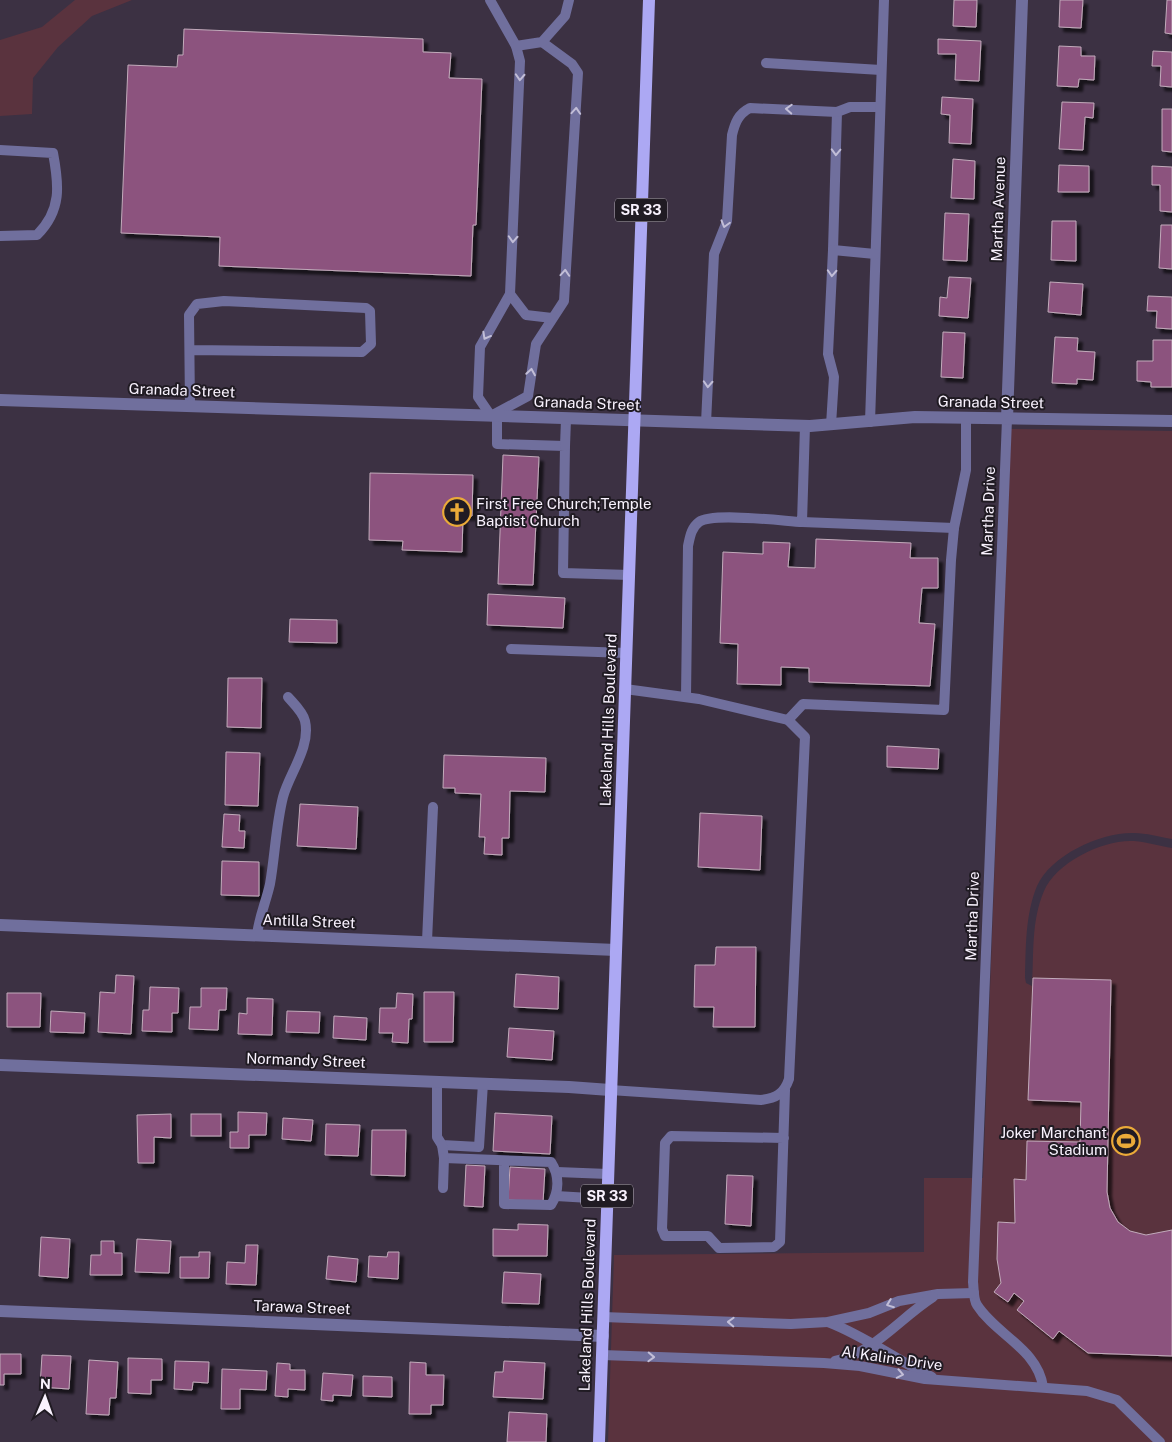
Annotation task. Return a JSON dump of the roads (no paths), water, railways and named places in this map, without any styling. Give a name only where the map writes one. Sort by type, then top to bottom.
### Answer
[{"type":"main road","name":"Lakeland Hills Boulevard","points":[[599,1442],[649,0]]},
{"type":"street","name":"Martha Avenue","points":[[1007,419],[1022,0]]},
{"type":"street","name":"Granada Street","points":[[0,400],[805,426],[916,417],[1172,421]]},
{"type":"street","name":"Antilla Street","points":[[0,925],[616,950]]},
{"type":"street","name":"Normandy Street","points":[[0,1066],[483,1083],[610,1090]]},
{"type":"street","name":"Tarawa Street","points":[[0,1311],[603,1336]]},
{"type":"lane","points":[[490,0],[516,46],[520,62],[510,294],[480,347],[478,397],[494,417],[497,444],[565,446]]},
{"type":"lane","points":[[516,46],[542,42],[565,16],[569,0]]},
{"type":"lane","points":[[870,422],[884,0]]},
{"type":"lane","points":[[494,417],[528,396],[536,344],[564,301],[578,73],[572,64],[542,42]]},
{"type":"lane","points":[[766,63],[881,70]]},
{"type":"lane","points":[[706,423],[714,254],[727,221],[732,135],[738,116],[750,108],[837,112],[850,107],[880,107]]},
{"type":"lane","points":[[831,425],[834,377],[828,354],[837,112]]},
{"type":"lane","points":[[0,150],[54,152],[57,175],[57,206],[47,225],[37,235],[0,236]]},
{"type":"lane","points":[[833,250],[876,254]]},
{"type":"lane","points":[[510,294],[526,315],[552,318]]},
{"type":"lane","points":[[190,350],[362,352],[371,344],[370,310],[366,308],[224,301],[198,304],[189,315],[190,407]]},
{"type":"lane","points":[[566,418],[564,572],[630,575]]},
{"type":"lane","points":[[788,720],[803,704],[944,710],[954,528],[966,470],[966,418]]},
{"type":"lane","name":"Martha Drive","points":[[1007,419],[973,1282],[976,1304],[998,1328],[1032,1358],[1042,1376],[1043,1387]]},
{"type":"lane","points":[[802,522],[805,426]]},
{"type":"lane","points":[[686,696],[688,546],[692,529],[700,521],[716,517],[954,528]]},
{"type":"lane","points":[[510,649],[627,653]]},
{"type":"lane","points":[[625,689],[686,696],[788,720],[805,737],[788,1079],[785,1090],[784,1138],[780,1242],[774,1248],[720,1248],[708,1236],[665,1236],[662,1229],[665,1143],[671,1136],[784,1138]]},
{"type":"lane","points":[[257,936],[259,916],[269,886],[283,797],[306,734],[306,722],[288,697]]},
{"type":"lane","points":[[427,941],[433,807]]},
{"type":"lane","points":[[437,1082],[437,1137],[442,1145],[444,1158],[443,1188]]},
{"type":"lane","points":[[442,1145],[479,1147],[483,1083]]},
{"type":"lane","points":[[610,1090],[760,1100],[774,1098],[785,1090]]},
{"type":"lane","points":[[444,1158],[551,1162],[557,1172],[556,1196],[551,1205],[504,1204],[504,1161]]},
{"type":"lane","points":[[557,1172],[608,1174]]},
{"type":"lane","points":[[556,1196],[607,1200]]},
{"type":"lane","points":[[603,1317],[791,1324],[828,1322],[868,1313],[899,1301],[938,1294],[974,1293]]},
{"type":"lane","points":[[824,1363],[850,1358],[873,1344],[912,1311],[938,1294]]},
{"type":"lane","points":[[828,1322],[852,1331],[899,1361],[940,1380]]},
{"type":"lane","name":"Al Kaline Drive","points":[[602,1355],[824,1363],[860,1366],[925,1380],[1087,1390],[1117,1400],[1160,1442]]},
{"type":"place","name":"First Free Church;Temple Baptist Church","points":[[457,512]]},
{"type":"place","name":"Joker Marchant Stadium","points":[[1126,1141]]}]
